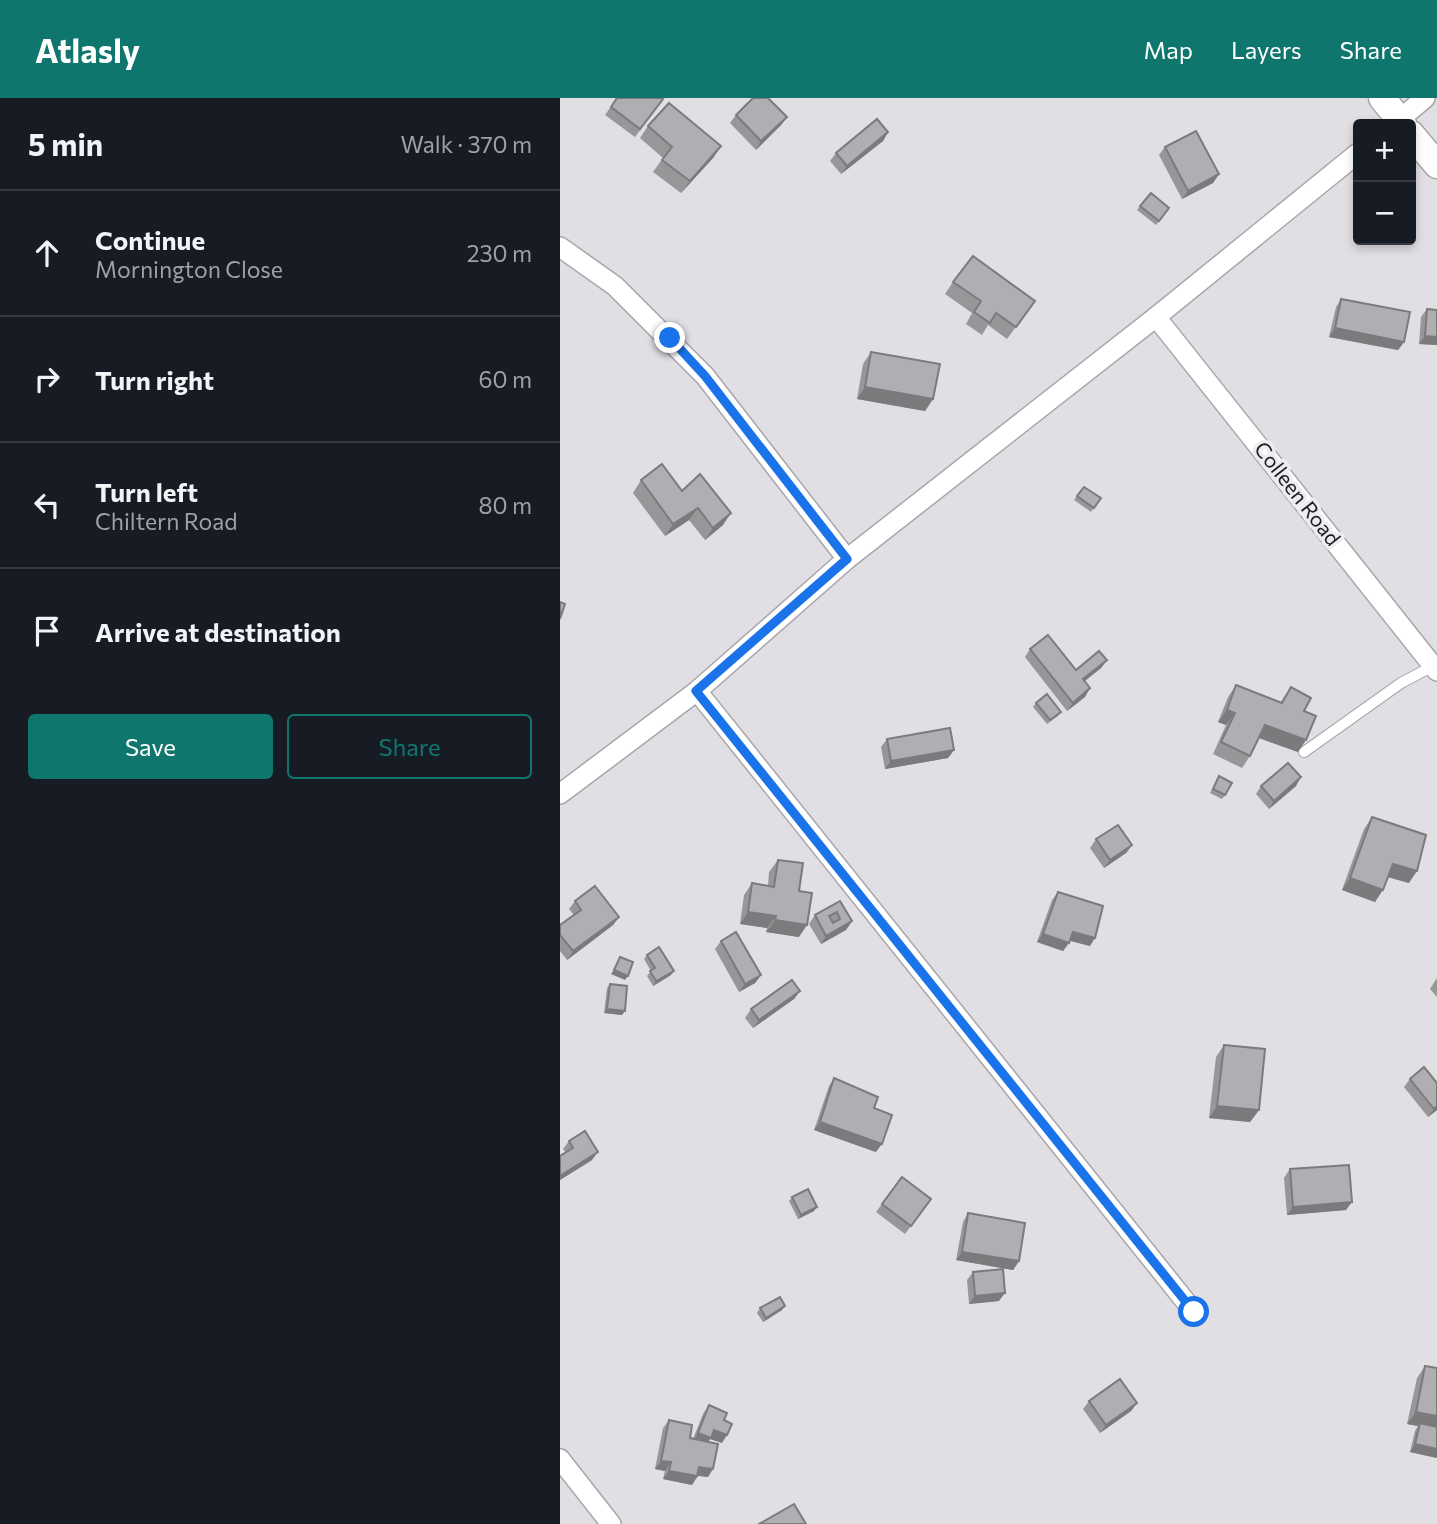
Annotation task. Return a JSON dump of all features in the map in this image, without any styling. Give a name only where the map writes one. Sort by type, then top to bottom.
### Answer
[{"type":"main road","points":[[1382,98],[1397,119]]},
{"type":"main road","points":[[1416,142],[1437,166]]},
{"type":"street","points":[[1408,119],[1425,98]]},
{"type":"street","points":[[560,794],[696,691],[847,559],[1156,317],[1353,157]]},
{"type":"street","points":[[560,247],[615,286],[705,376],[847,559]]},
{"type":"street","name":"Colleen Road","points":[[1156,317],[1435,668]]},
{"type":"street","points":[[696,691],[1194,1312]]},
{"type":"street","points":[[560,1459],[611,1524]]},
{"type":"lane","points":[[1304,752],[1401,683],[1435,668]]},
{"type":"building","points":[[617,98],[663,99],[640,129],[611,107]]},
{"type":"building","points":[[753,98],[768,98],[787,117],[761,141],[736,115]]},
{"type":"building","points":[[669,103],[721,146],[690,181],[662,160],[672,147],[648,126]]},
{"type":"building","points":[[877,119],[888,132],[847,166],[836,153]]},
{"type":"building","points":[[1196,131],[1219,174],[1188,191],[1165,147]]},
{"type":"building","points":[[1151,193],[1169,208],[1159,221],[1140,206]]},
{"type":"building","points":[[973,256],[1035,301],[1016,327],[996,313],[990,323],[974,312],[981,301],[953,282]]},
{"type":"building","points":[[1341,299],[1410,312],[1404,342],[1335,328]]},
{"type":"building","points":[[1427,309],[1437,310],[1437,337],[1425,336]]},
{"type":"building","points":[[871,352],[940,364],[933,399],[865,387]]},
{"type":"building","points":[[662,464],[682,491],[700,474],[731,513],[713,528],[698,508],[673,524],[641,480]]},
{"type":"building","points":[[1084,487],[1101,498],[1094,508],[1077,496]]},
{"type":"building","points":[[560,602],[565,604],[560,619]]},
{"type":"building","points":[[1048,635],[1076,670],[1099,651],[1107,660],[1083,679],[1090,688],[1073,703],[1030,649]]},
{"type":"building","points":[[1236,685],[1282,703],[1291,687],[1311,698],[1304,711],[1316,716],[1306,740],[1265,725],[1250,756],[1221,742],[1235,713],[1227,710]]},
{"type":"building","points":[[1047,694],[1061,712],[1050,720],[1036,703]]},
{"type":"building","points":[[950,728],[954,750],[891,761],[887,739]]},
{"type":"building","points":[[1288,763],[1301,777],[1274,801],[1261,786]]},
{"type":"building","points":[[1219,776],[1232,783],[1225,795],[1213,789]]},
{"type":"building","points":[[1372,817],[1426,835],[1417,871],[1393,864],[1383,890],[1350,878]]},
{"type":"building","points":[[1118,825],[1132,845],[1110,860],[1096,839]]},
{"type":"building","points":[[778,860],[803,863],[799,891],[812,893],[807,925],[775,920],[776,916],[748,912],[752,883],[774,887]]},
{"type":"building","points":[[595,886],[619,917],[573,951],[560,935],[560,925],[581,910],[575,901]]},
{"type":"building","points":[[1058,892],[1103,906],[1095,938],[1073,932],[1069,943],[1043,934]]},
{"type":"building","points":[[840,901],[852,921],[826,936],[815,915]],"holes":[[[837,912],[840,919],[833,923],[829,916]]]},
{"type":"building","points":[[736,932],[761,975],[745,984],[721,941]]},
{"type":"building","points":[[659,947],[674,971],[656,981],[650,971],[655,968],[647,955]]},
{"type":"building","points":[[620,957],[633,962],[628,976],[614,970]]},
{"type":"building","points":[[792,980],[800,991],[759,1020],[751,1009]]},
{"type":"building","points":[[610,984],[627,986],[625,1011],[607,1009]]},
{"type":"building","points":[[1224,1045],[1265,1049],[1259,1110],[1217,1106]]},
{"type":"building","points":[[1424,1067],[1437,1083],[1437,1106],[1434,1109],[1410,1079]]},
{"type":"building","points":[[834,1078],[878,1097],[874,1108],[892,1115],[882,1144],[820,1122]]},
{"type":"building","points":[[585,1131],[598,1152],[560,1176],[560,1156],[573,1148],[569,1141]]},
{"type":"building","points":[[1349,1165],[1352,1202],[1293,1207],[1290,1169]]},
{"type":"building","points":[[902,1177],[931,1199],[911,1226],[882,1204]]},
{"type":"building","points":[[808,1189],[817,1207],[801,1215],[792,1197]]},
{"type":"building","points":[[968,1213],[1025,1223],[1019,1261],[962,1252]]},
{"type":"building","points":[[1003,1269],[1005,1293],[975,1296],[973,1272]]},
{"type":"building","points":[[780,1297],[785,1306],[766,1318],[760,1308]]},
{"type":"building","points":[[1425,1366],[1437,1368],[1437,1416],[1416,1412]]},
{"type":"building","points":[[1120,1379],[1137,1403],[1106,1425],[1089,1401]]},
{"type":"building","points":[[709,1405],[727,1413],[724,1420],[732,1424],[727,1435],[714,1430],[711,1438],[698,1433]]},
{"type":"building","points":[[669,1420],[692,1425],[690,1438],[718,1444],[713,1469],[699,1467],[697,1476],[669,1471],[671,1462],[661,1461]]},
{"type":"building","points":[[1420,1423],[1437,1427],[1437,1449],[1415,1444]]},
{"type":"building","points":[[794,1504],[806,1524],[759,1524]]},
{"type":"route","points":[[670,338],[705,376],[847,559],[696,691],[1194,1312]]}]
